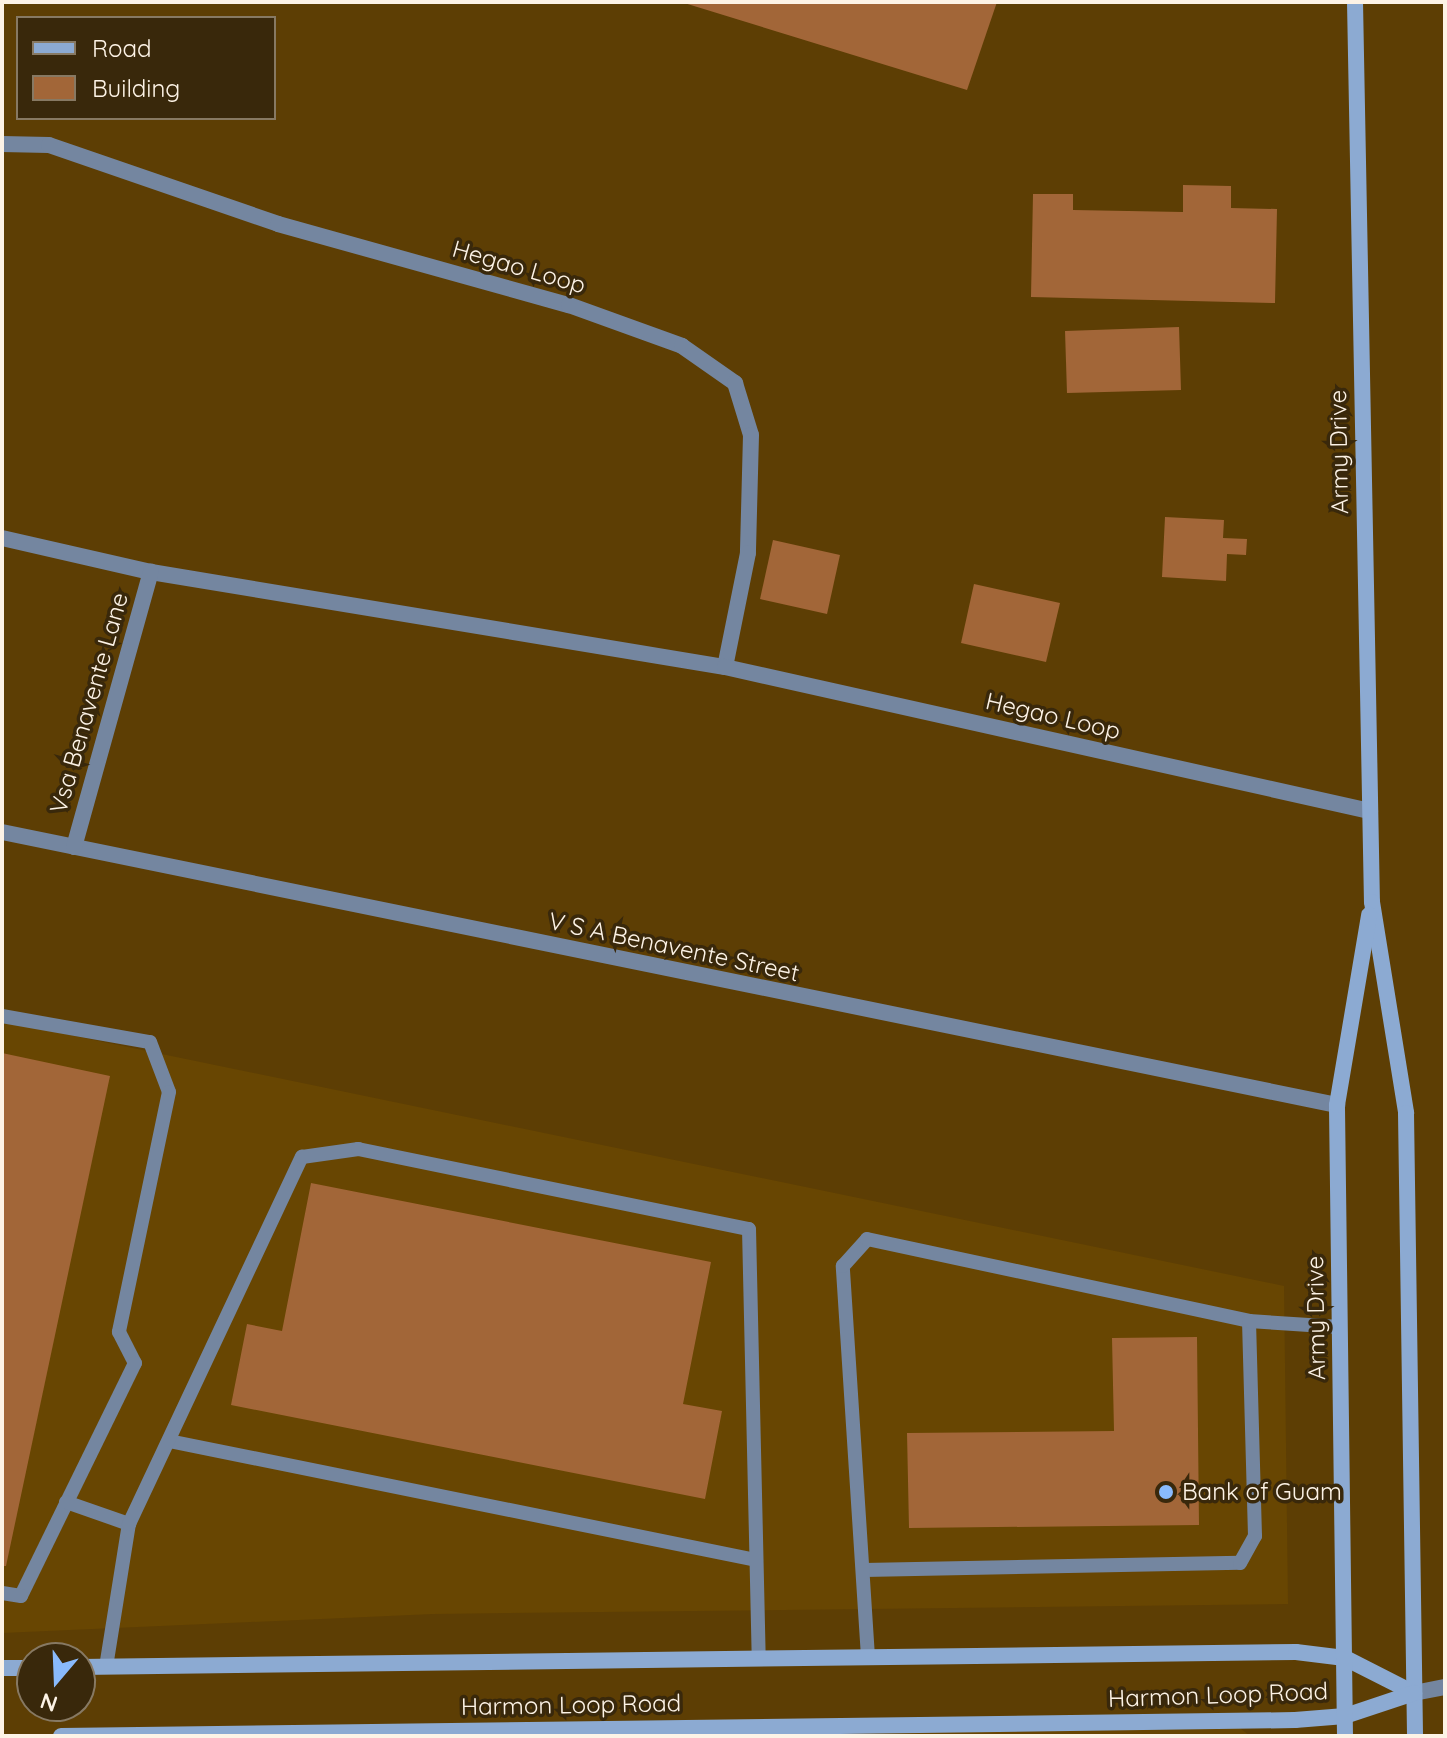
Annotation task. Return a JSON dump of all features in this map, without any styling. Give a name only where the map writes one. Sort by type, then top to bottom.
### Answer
[{"type":"main road","name":"Army Drive","points":[[1355,2],[1372,902],[1406,1113],[1415,1736]]},
{"type":"main road","name":"Army Drive","points":[[1345,1736],[1337,1105],[1372,902]]},
{"type":"main road","name":"Harmon Loop Road","points":[[96,1667],[1296,1652],[1345,1658],[1414,1693]]},
{"type":"main road","name":"Harmon Loop Road","points":[[61,1736],[1345,1716],[1414,1693]]},
{"type":"street","name":"Hegao Loop","points":[[2,144],[49,145],[278,224],[569,305],[682,346],[735,383],[751,435],[748,553],[725,667]]},
{"type":"street","name":"Hegao Loop","points":[[2,538],[151,572],[725,667],[1370,811]]},
{"type":"street","name":"Vsa Benavente Lane","points":[[74,847],[151,572]]},
{"type":"street","name":"V S A Benavente Street","points":[[2,832],[1337,1105]]},
{"type":"street","points":[[1414,1693],[1445,1687]]},
{"type":"lane","points":[[2,1016],[150,1042],[169,1092],[119,1332],[135,1363],[21,1596],[2,1593]]},
{"type":"lane","points":[[106,1667],[129,1524],[302,1157],[358,1149],[749,1229],[759,1659]]},
{"type":"lane","points":[[868,1657],[843,1266],[867,1239],[1249,1321],[1340,1327]]},
{"type":"lane","points":[[864,1570],[1240,1563],[1255,1536],[1249,1321]]},
{"type":"lane","points":[[169,1441],[756,1560]]},
{"type":"lane","points":[[66,1502],[129,1524]]},
{"type":"shaded area","points":[[1445,2],[1445,646],[1440,478]]},
{"type":"shaded area","points":[[2,1021],[1284,1286],[1288,1604],[433,1614],[2,1633]]},
{"type":"shaded area","points":[[1231,1721],[1250,1736],[659,1736]]},
{"type":"building","points":[[681,2],[997,2],[967,90]]},
{"type":"building","points":[[1183,185],[1231,186],[1231,208],[1277,209],[1275,303],[1031,297],[1033,194],[1073,194],[1073,210],[1183,212]]},
{"type":"building","points":[[1179,327],[1181,390],[1067,393],[1065,331]]},
{"type":"building","points":[[1165,517],[1224,520],[1223,538],[1247,539],[1246,555],[1227,554],[1226,581],[1162,577]]},
{"type":"building","points":[[773,540],[840,555],[827,614],[760,599]]},
{"type":"building","points":[[974,584],[1060,603],[1046,662],[961,643]]},
{"type":"building","points":[[2,1053],[110,1076],[6,1566],[2,1566]]},
{"type":"building","points":[[311,1183],[711,1262],[683,1404],[722,1411],[705,1499],[231,1405],[247,1324],[282,1331]]},
{"type":"building","points":[[1197,1337],[1199,1525],[909,1528],[907,1433],[1114,1431],[1112,1338]]},
{"type":"place","name":"Bank of Guam","points":[[1166,1492]]}]
